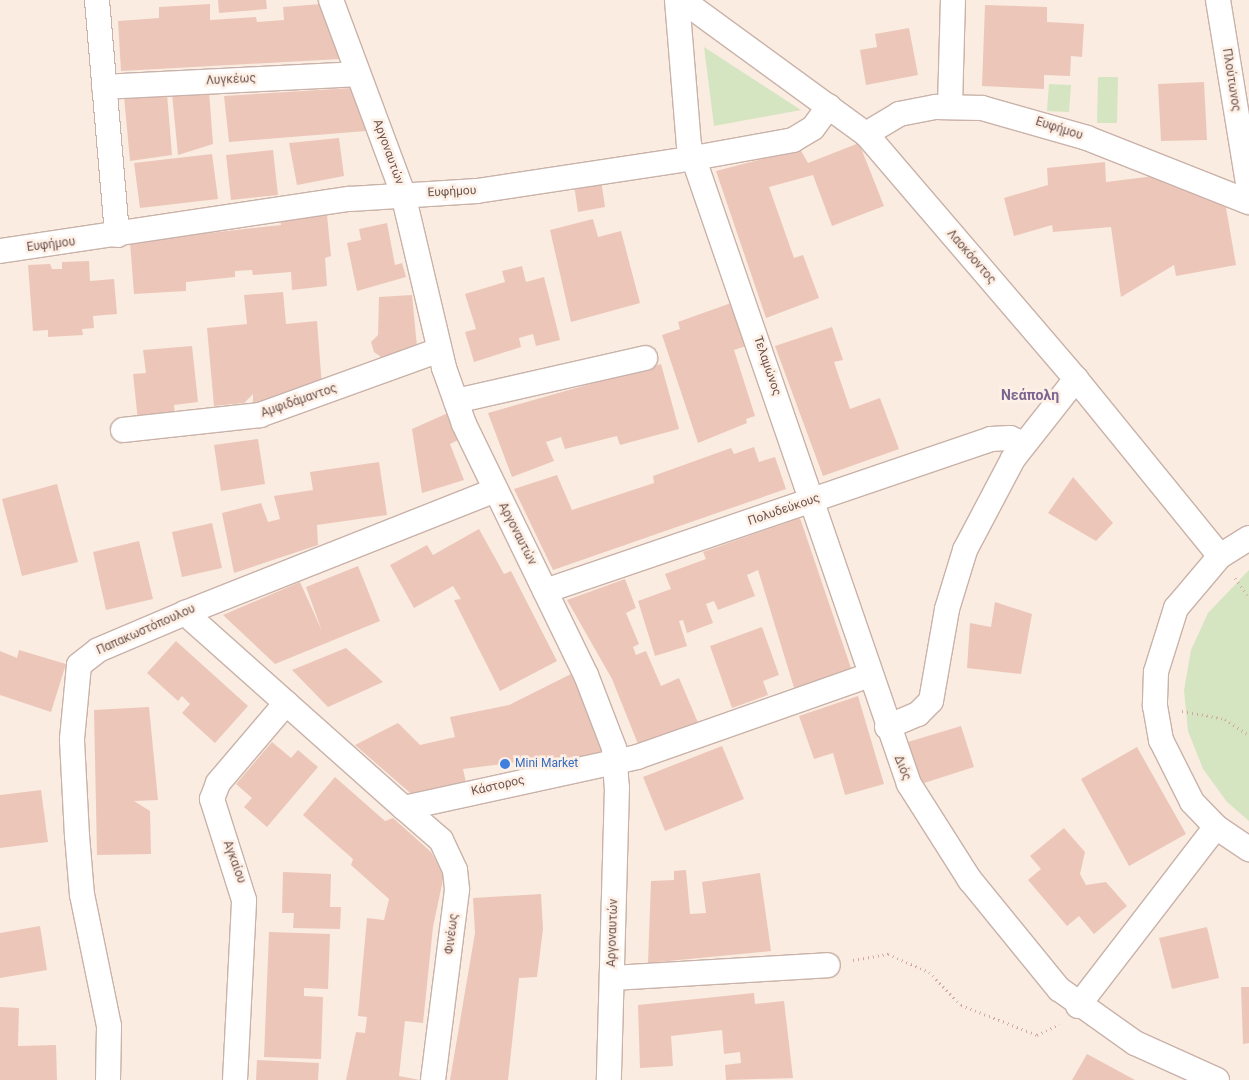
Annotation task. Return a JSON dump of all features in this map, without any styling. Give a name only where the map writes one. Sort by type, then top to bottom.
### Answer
[{"type":"street","points":[[97,0],[117,235]]},
{"type":"street","name":"Αργοναυτών","points":[[331,0],[403,194],[440,350],[456,402],[495,490],[545,591],[605,721],[616,761],[609,1080]]},
{"type":"street","name":"Τελαμώνος","points":[[677,0],[694,158],[814,499],[887,727]]},
{"type":"street","name":"Λαοκόοντος","points":[[682,0],[866,134],[1076,379],[1220,556]]},
{"type":"street","points":[[950,106],[953,0]]},
{"type":"street","name":"Πλούτωνος","points":[[1218,0],[1245,146],[1249,189]]},
{"type":"street","name":"Λυγκέως","points":[[104,87],[358,74]]},
{"type":"street","name":"Ευφήμου","points":[[0,251],[403,194],[477,191],[694,158],[793,140],[813,128],[828,106]]},
{"type":"street","name":"Ευφήμου","points":[[866,134],[899,114],[950,106],[1025,118],[1123,151],[1249,202]]},
{"type":"street","name":"Αμφιδάμαντος","points":[[123,430],[260,415],[440,350]]},
{"type":"street","points":[[456,402],[645,358]]},
{"type":"street","points":[[887,727],[918,714],[931,701],[947,609],[965,550],[1023,444],[1076,379]]},
{"type":"street","name":"Πολυδεύκους","points":[[545,591],[991,438],[1010,438],[1023,444]]},
{"type":"street","name":"Παπακωστόπουλου","points":[[108,1080],[109,1026],[82,894],[76,827],[72,762],[76,671],[98,650],[185,613],[495,490]]},
{"type":"street","points":[[1249,538],[1220,556],[1176,608],[1159,656],[1155,706],[1174,773],[1192,802],[1216,827],[1249,849]]},
{"type":"street","points":[[185,613],[404,808]]},
{"type":"street","name":"Κάστορος","points":[[404,808],[616,761],[870,675]]},
{"type":"street","name":"Αγκαίου","points":[[235,1080],[244,900],[212,799],[218,783],[286,703]]},
{"type":"street","name":"Διός","points":[[887,727],[909,784],[950,852],[1026,954],[1078,1006],[1135,1043],[1217,1080]]},
{"type":"street","name":"Φινέως","points":[[404,808],[441,840],[455,870],[457,890],[433,1080]]},
{"type":"street","points":[[1078,1006],[1216,827]]},
{"type":"street","points":[[612,978],[828,965]]},
{"type":"path","points":[[1155,706],[1225,719],[1249,735]]},
{"type":"path","points":[[828,965],[888,954],[929,972],[961,1005],[1038,1035],[1057,1028],[1078,1006]]},
{"type":"green space","points":[[704,47],[801,110],[714,126]]},
{"type":"green space","points":[[1098,77],[1118,77],[1117,123],[1097,123]]},
{"type":"green space","points":[[1049,84],[1071,85],[1069,112],[1047,111]]},
{"type":"green space","points":[[1249,570],[1249,821],[1227,802],[1203,769],[1188,731],[1184,690],[1191,650],[1208,613]]},
{"type":"building","points":[[218,0],[266,0],[267,9],[219,13]]},
{"type":"building","points":[[210,4],[210,20],[256,17],[257,22],[284,20],[283,7],[321,4],[340,59],[121,71],[118,21],[159,18],[159,7]]},
{"type":"building","points":[[985,5],[1047,7],[1047,22],[1084,24],[1082,57],[1071,56],[1070,76],[1044,75],[1044,89],[982,86]]},
{"type":"building","points":[[909,28],[918,75],[866,85],[860,50],[877,47],[875,34]]},
{"type":"building","points":[[1204,82],[1207,140],[1161,141],[1158,84]]},
{"type":"building","points":[[351,88],[366,131],[229,142],[224,96]]},
{"type":"building","points":[[209,91],[213,144],[178,155],[172,94]]},
{"type":"building","points":[[167,94],[172,155],[130,161],[124,97]]},
{"type":"building","points":[[339,138],[344,176],[297,185],[289,143]]},
{"type":"building","points":[[859,143],[884,206],[832,226],[813,175],[769,187],[794,258],[803,255],[819,298],[766,318],[716,171],[800,149],[808,163]]},
{"type":"building","points":[[273,150],[278,195],[231,200],[226,155]]},
{"type":"building","points":[[212,154],[218,199],[140,208],[134,163]]},
{"type":"building","points":[[1105,162],[1106,182],[1163,175],[1225,202],[1236,265],[1176,276],[1174,265],[1121,297],[1111,227],[1053,232],[1052,225],[1014,236],[1004,198],[1048,185],[1047,168]]},
{"type":"building","points":[[601,180],[605,207],[578,212],[574,185]]},
{"type":"building","points":[[327,215],[331,256],[325,258],[327,286],[292,290],[291,272],[253,275],[252,270],[235,271],[235,277],[186,282],[186,291],[134,294],[130,242],[281,225],[280,219]]},
{"type":"building","points":[[593,219],[598,237],[621,231],[640,303],[571,322],[550,230]]},
{"type":"building","points":[[387,223],[395,265],[402,263],[406,277],[357,291],[347,243],[361,240],[359,229]]},
{"type":"building","points":[[89,261],[90,281],[114,279],[117,314],[93,316],[94,328],[82,329],[83,335],[48,337],[48,330],[33,331],[28,265],[50,264],[52,269],[62,269],[62,262]]},
{"type":"building","points":[[522,266],[526,282],[544,277],[560,340],[536,346],[533,334],[519,338],[521,347],[474,362],[465,332],[476,329],[465,294],[505,282],[502,271]]},
{"type":"building","points":[[283,292],[286,324],[317,321],[322,387],[292,399],[253,404],[253,394],[244,403],[214,406],[207,328],[247,324],[244,295]]},
{"type":"building","points":[[412,295],[418,357],[381,357],[374,352],[371,342],[378,335],[379,297]]},
{"type":"building","points":[[731,303],[746,346],[734,350],[755,416],[746,419],[747,423],[698,443],[662,335],[680,329],[678,322]]},
{"type":"building","points":[[832,327],[843,360],[834,362],[850,409],[880,398],[899,449],[823,476],[775,346]]},
{"type":"building","points":[[192,346],[198,402],[174,405],[175,417],[138,421],[133,374],[146,373],[143,350]]},
{"type":"building","points":[[661,364],[679,429],[620,445],[617,436],[565,449],[561,437],[546,442],[554,461],[512,477],[488,413]]},
{"type":"building","points":[[448,413],[460,439],[450,444],[464,480],[422,493],[412,429]]},
{"type":"building","points":[[258,439],[265,484],[221,491],[214,445]]},
{"type":"building","points":[[754,447],[759,462],[775,457],[786,489],[553,570],[514,489],[557,475],[572,510],[654,483],[653,476],[731,448],[734,454]]},
{"type":"building","points":[[379,462],[387,515],[317,525],[318,545],[234,573],[222,513],[261,503],[268,522],[280,519],[274,496],[313,490],[310,472]]},
{"type":"building","points":[[1073,477],[1113,523],[1096,541],[1048,513]]},
{"type":"building","points":[[57,484],[78,562],[22,576],[2,499]]},
{"type":"building","points":[[800,518],[852,671],[795,691],[758,570],[747,575],[755,596],[718,610],[714,601],[706,604],[713,623],[687,633],[683,620],[679,621],[687,646],[655,656],[638,601],[671,589],[665,574],[706,559],[703,552]]},
{"type":"building","points":[[212,523],[222,568],[182,577],[172,532]]},
{"type":"building","points":[[479,529],[504,574],[511,571],[557,661],[500,691],[454,600],[461,599],[453,586],[414,608],[390,565],[427,545],[433,555]]},
{"type":"building","points":[[139,541],[153,599],[106,610],[93,552]]},
{"type":"building","points":[[358,566],[380,621],[275,664],[223,615],[300,582],[322,631],[306,587]]},
{"type":"building","points":[[625,579],[636,608],[626,613],[639,644],[633,647],[636,655],[646,651],[661,686],[679,678],[699,725],[640,749],[612,679],[567,600]]},
{"type":"building","points":[[995,602],[1032,614],[1021,674],[967,668],[970,623],[991,627]]},
{"type":"building","points":[[762,627],[779,675],[763,681],[768,695],[732,708],[710,646]]},
{"type":"building","points":[[176,641],[248,706],[215,743],[182,713],[190,704],[182,696],[178,701],[147,673]]},
{"type":"building","points":[[346,648],[383,682],[328,707],[292,670]]},
{"type":"building","points":[[19,650],[66,664],[51,712],[0,695],[0,651],[17,658]]},
{"type":"building","points":[[571,674],[607,751],[541,769],[533,760],[463,769],[467,787],[416,798],[355,745],[398,723],[420,745],[455,737],[450,717],[509,705]]},
{"type":"building","points":[[858,696],[884,784],[845,795],[833,753],[814,759],[799,716]]},
{"type":"building","points":[[149,707],[158,800],[134,801],[150,811],[151,854],[97,855],[94,710]]},
{"type":"building","points":[[961,726],[974,767],[921,784],[908,742]]},
{"type":"building","points":[[272,742],[291,758],[298,750],[318,767],[267,827],[244,807],[252,798],[236,784]]},
{"type":"building","points":[[722,746],[744,799],[665,831],[643,777]]},
{"type":"building","points":[[1137,747],[1186,834],[1129,866],[1081,779]]},
{"type":"building","points":[[335,777],[385,821],[393,818],[431,852],[444,875],[433,927],[423,1023],[405,1021],[399,1076],[420,1080],[346,1080],[356,1032],[365,1033],[367,1017],[358,1016],[367,918],[384,920],[389,899],[351,865],[353,859],[303,815]]},
{"type":"building","points":[[41,790],[48,842],[0,848],[0,795]]},
{"type":"building","points":[[1064,828],[1085,852],[1080,874],[1086,885],[1106,882],[1127,906],[1094,934],[1079,916],[1067,926],[1028,880],[1041,869],[1030,856]]},
{"type":"building","points":[[686,870],[690,914],[706,913],[702,882],[760,873],[771,951],[648,963],[651,881],[674,880],[674,871]]},
{"type":"building","points":[[283,872],[331,874],[330,907],[341,907],[340,929],[293,928],[294,913],[282,913]]},
{"type":"building","points":[[541,894],[543,929],[537,977],[519,978],[508,1080],[450,1080],[475,933],[473,898]]},
{"type":"building","points":[[40,926],[47,970],[0,978],[0,933]]},
{"type":"building","points":[[1207,927],[1219,978],[1172,989],[1159,938]]},
{"type":"building","points":[[269,932],[330,934],[328,989],[304,988],[304,996],[323,997],[321,1059],[264,1057]]},
{"type":"building","points":[[1241,987],[1249,987],[1249,1043],[1243,1044]]},
{"type":"building","points":[[754,993],[755,1004],[784,1001],[793,1078],[726,1080],[725,1065],[741,1063],[740,1052],[724,1054],[722,1030],[671,1036],[673,1066],[640,1068],[638,1005]]},
{"type":"building","points":[[0,1007],[19,1008],[18,1046],[56,1045],[57,1080],[0,1080]]},
{"type":"building","points":[[1087,1054],[1135,1080],[1072,1080]]},
{"type":"building","points":[[257,1060],[319,1063],[318,1080],[256,1080]]},
{"type":"place","name":"Mini Market","points":[[505,764]]},
{"type":"district","name":"Νεάπολη","points":[[1030,395]]}]
